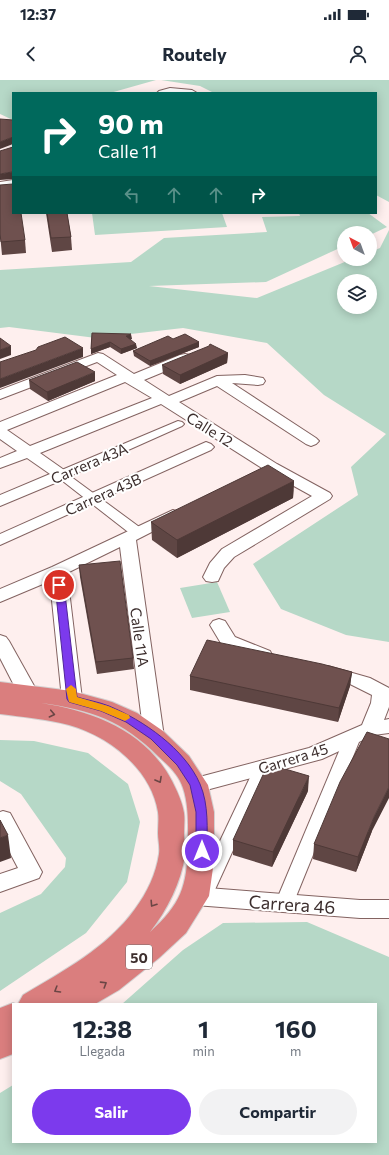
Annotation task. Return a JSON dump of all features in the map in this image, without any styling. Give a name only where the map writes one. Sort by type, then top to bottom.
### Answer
[{"type":"highway","name":"50","points":[[0,690],[72,699],[104,708],[130,719],[154,737],[180,762],[195,785],[201,812],[202,861],[199,896],[176,925],[148,950],[109,981],[72,1003]]},
{"type":"highway","name":"50","points":[[0,706],[38,710],[75,718],[102,728],[119,739],[150,764],[162,785],[170,810],[172,854],[167,876],[156,899],[139,925],[106,956],[61,988],[35,1003]]},
{"type":"highway","points":[[0,1023],[12,1017]]},
{"type":"highway","points":[[0,1046],[12,1039]]},
{"type":"street","points":[[166,92],[181,92]]},
{"type":"street","points":[[0,186],[12,183]]},
{"type":"street","points":[[0,427],[196,354]]},
{"type":"street","name":"Calle 12","points":[[0,395],[98,357],[164,400],[264,471],[324,496],[228,553],[216,567],[212,578]]},
{"type":"street","points":[[0,463],[217,380],[238,378],[258,381]]},
{"type":"street","points":[[217,380],[311,441]]},
{"type":"street","name":"Carrera 43A","points":[[0,501],[178,424]]},
{"type":"street","points":[[0,432],[94,498],[132,535]]},
{"type":"street","name":"Carrera 43B","points":[[0,540],[206,447]]},
{"type":"street","points":[[0,596],[132,535],[186,508]]},
{"type":"street","name":"Calle 11A","points":[[132,535],[154,737]]},
{"type":"street","points":[[58,570],[72,699]]},
{"type":"street","points":[[219,625],[228,641],[256,654],[278,659]]},
{"type":"street","points":[[0,641],[28,693]]},
{"type":"street","points":[[284,904],[371,731],[381,703],[382,684],[315,669]]},
{"type":"street","name":"Carrera 45","points":[[195,785],[315,754],[371,731]]},
{"type":"street","points":[[199,896],[263,768]]},
{"type":"street","points":[[0,883],[31,872],[3,820]]},
{"type":"street","name":"Carrera 46","points":[[199,896],[284,904],[360,909],[389,909]]},
{"type":"green space","points":[[0,80],[156,80],[114,92],[12,92],[12,120],[0,114]]},
{"type":"green space","points":[[161,80],[389,80],[389,202],[377,196],[377,92],[212,92],[200,86]]},
{"type":"green space","points":[[92,214],[222,214],[227,227],[95,235]]},
{"type":"green space","points":[[299,214],[369,214],[387,227],[377,232],[377,226],[337,226],[337,249],[266,282],[149,286],[257,298],[337,265],[377,266],[377,249],[380,248],[389,230],[389,642],[346,635],[281,609],[253,564],[358,495],[351,467],[386,434],[324,395],[267,343],[183,328],[96,338],[9,327],[0,328],[0,270],[131,262],[164,238],[267,232],[262,217],[300,216]]},
{"type":"green space","points":[[217,582],[230,612],[192,618],[180,588]]},
{"type":"green space","points":[[0,740],[34,741],[88,753],[128,784],[140,822],[127,882],[86,933],[0,991],[0,913],[41,894],[65,867],[66,858],[21,794],[0,781]]},
{"type":"green space","points":[[307,922],[389,957],[389,1155],[0,1155],[0,1093],[12,1086],[12,1143],[377,1143],[377,1003],[123,1003],[183,950],[223,923]]},
{"type":"building","points":[[0,119],[12,120],[12,137],[0,142]]},
{"type":"building","points":[[12,147],[12,172],[0,174],[0,151]]},
{"type":"building","points":[[12,184],[12,214],[21,214],[25,240],[1,242],[0,185]]},
{"type":"building","points":[[47,214],[67,214],[71,237],[51,238]]},
{"type":"building","points":[[92,333],[131,334],[126,336],[136,344],[121,349],[110,342],[91,349]]},
{"type":"building","points":[[185,334],[199,342],[150,361],[133,351],[168,336],[173,339]]},
{"type":"building","points":[[65,337],[83,348],[0,379],[0,362],[36,350],[38,347]]},
{"type":"building","points":[[0,338],[11,346],[0,350]]},
{"type":"building","points":[[210,344],[228,353],[180,375],[162,365],[209,346]]},
{"type":"building","points":[[77,362],[95,372],[47,392],[29,380]]},
{"type":"building","points":[[268,465],[294,481],[177,540],[151,522]]},
{"type":"building","points":[[120,561],[133,658],[96,662],[79,565]]},
{"type":"building","points":[[207,640],[322,664],[352,672],[339,708],[190,676]]},
{"type":"building","points":[[367,732],[389,739],[389,787],[374,817],[358,857],[314,844],[340,782]]},
{"type":"building","points":[[268,764],[309,776],[273,852],[233,840]]},
{"type":"building","points":[[0,820],[8,835],[0,838]]},
{"type":"slow traffic","points":[[71,689],[72,699],[104,708],[125,718]]},
{"type":"route","points":[[59,585],[72,699],[104,708],[130,719],[154,737],[180,762],[195,785],[201,812],[202,851]]}]
